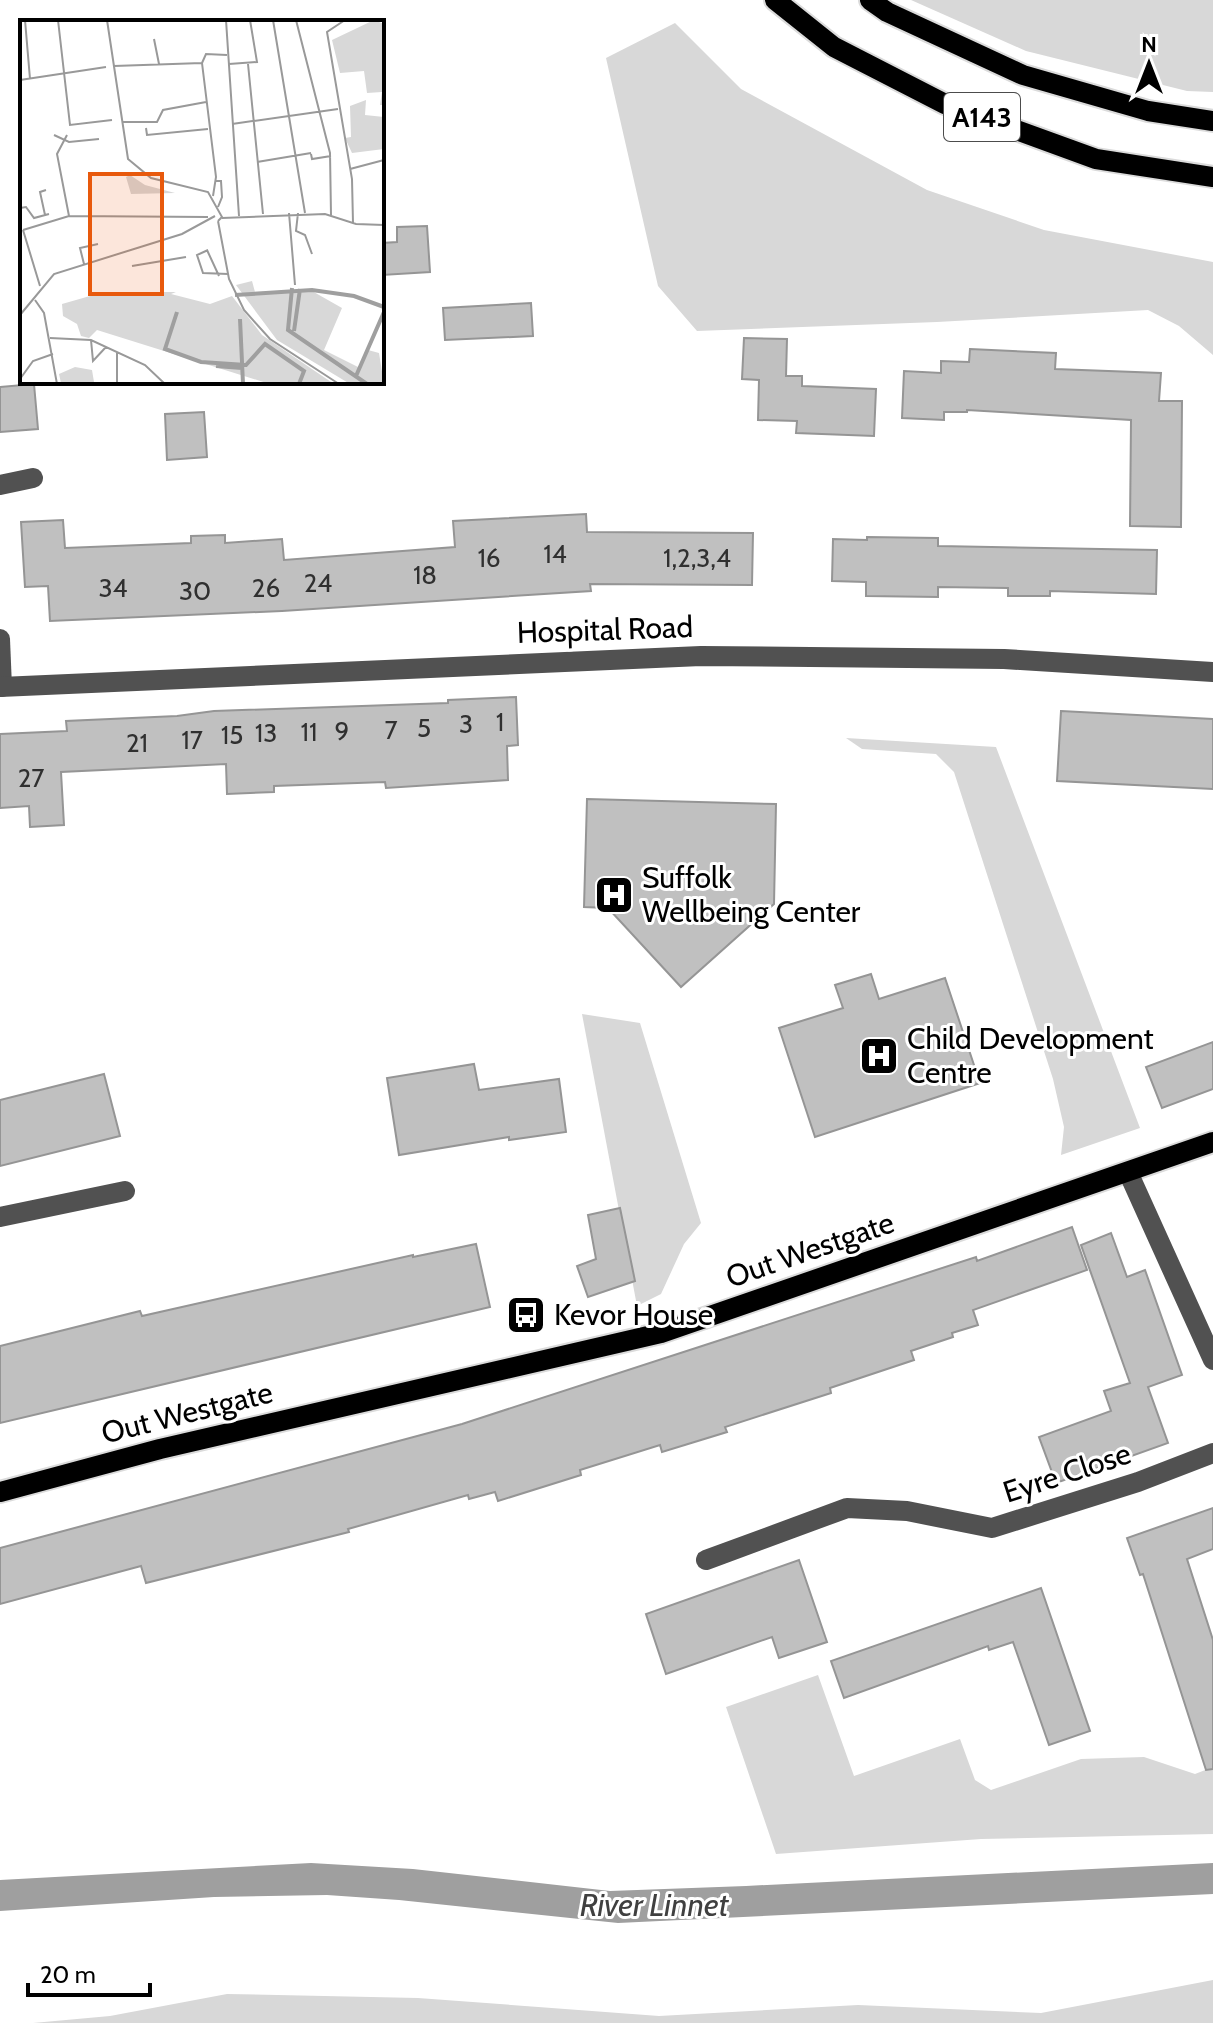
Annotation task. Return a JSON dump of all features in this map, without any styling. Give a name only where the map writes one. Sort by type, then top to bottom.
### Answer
[{"type":"main road","name":"A143","points":[[775,0],[834,47],[945,104],[1096,159],[1213,177]]},
{"type":"main road","name":"A143","points":[[870,0],[887,12],[1023,75],[1148,111],[1213,121]]},
{"type":"main road","name":"Out Westgate","points":[[0,1492],[160,1449],[661,1333],[1213,1142]]},
{"type":"street","points":[[0,485],[33,478]]},
{"type":"street","points":[[0,639],[1,687]]},
{"type":"street","name":"Hospital Road","points":[[1,687],[701,656],[1004,659],[1213,672]]},
{"type":"street","points":[[1128,1172],[1213,1360]]},
{"type":"street","points":[[0,1217],[125,1191]]},
{"type":"street","name":"Eyre Close","points":[[706,1560],[847,1508],[907,1511],[992,1528],[1138,1482],[1213,1453]]},
{"type":"shaded area","points":[[911,0],[1213,0],[1213,92],[1187,91],[1026,51]]},
{"type":"shaded area","points":[[675,23],[741,89],[927,190],[1044,230],[1213,262],[1213,355],[1179,326],[1148,310],[697,331],[658,286],[606,58]]},
{"type":"shaded area","points":[[846,738],[996,747],[1140,1128],[1061,1155],[1064,1127],[1053,1079],[954,772],[936,754],[862,749]]},
{"type":"shaded area","points":[[582,1014],[640,1023],[701,1223],[684,1244],[661,1294],[637,1306]]},
{"type":"shaded area","points":[[818,1675],[854,1776],[960,1739],[975,1780],[991,1790],[1081,1759],[1144,1757],[1195,1774],[1213,1767],[1213,1834],[981,1839],[776,1854],[726,1707]]},
{"type":"shaded area","points":[[1213,1980],[1213,2023],[33,2023],[110,2016],[227,1994],[418,1998],[659,2016],[858,2005],[1041,2013]]},
{"type":"water","name":"River Linnet","points":[[311,1863],[413,1869],[610,1891],[1213,1863],[1213,1894],[618,1923],[327,1895],[214,1897],[0,1911],[0,1880]]},
{"type":"building","points":[[427,226],[430,272],[384,275],[384,243],[397,242],[397,227]]},
{"type":"building","points":[[531,303],[533,336],[445,340],[443,308]]},
{"type":"building","points":[[744,338],[787,339],[786,376],[802,376],[802,386],[876,389],[874,436],[796,433],[797,421],[758,420],[759,380],[742,379]]},
{"type":"building","points":[[970,349],[1056,353],[1055,369],[1161,373],[1159,401],[1182,401],[1181,527],[1130,526],[1131,420],[967,410],[944,412],[944,420],[902,418],[904,371],[941,373],[941,361],[969,362]]},
{"type":"building","points":[[34,384],[38,429],[0,432],[0,387]]},
{"type":"building","points":[[204,412],[207,457],[167,460],[165,414]]},
{"type":"building","points":[[586,514],[587,532],[753,533],[752,585],[590,584],[591,591],[282,611],[50,621],[48,586],[25,587],[21,522],[63,520],[65,548],[191,543],[191,536],[225,535],[225,543],[282,539],[284,560],[455,547],[453,521]]},
{"type":"building","points":[[867,537],[938,538],[938,546],[1157,550],[1156,594],[1050,591],[1050,596],[1008,596],[1008,588],[938,587],[938,597],[866,596],[866,582],[832,581],[833,539],[867,540]]},
{"type":"building","points":[[516,697],[518,745],[507,746],[508,780],[386,788],[385,782],[274,786],[274,792],[227,794],[226,764],[61,772],[64,825],[30,827],[29,806],[0,808],[0,734],[67,731],[66,721]]},
{"type":"building","points":[[1061,711],[1213,719],[1213,789],[1057,781]]},
{"type":"building","name":"Suffolk Wellbeing Center","points":[[587,799],[776,804],[774,904],[681,987],[608,908],[584,907]]},
{"type":"building","name":"Child Development Centre","points":[[871,974],[879,999],[945,978],[980,1083],[815,1137],[779,1028],[843,1008],[835,985]]},
{"type":"building","points":[[1213,1042],[1213,1089],[1162,1108],[1146,1067]]},
{"type":"building","points":[[474,1064],[479,1090],[559,1079],[566,1132],[509,1140],[509,1137],[399,1155],[387,1078]]},
{"type":"building","points":[[104,1074],[120,1136],[0,1166],[0,1100]]},
{"type":"building","points":[[620,1208],[635,1281],[588,1297],[577,1266],[596,1259],[588,1215]]},
{"type":"building","points":[[1072,1227],[1087,1270],[973,1310],[978,1325],[911,1351],[914,1360],[830,1388],[831,1393],[725,1427],[727,1432],[662,1452],[660,1445],[580,1470],[581,1475],[498,1501],[495,1492],[469,1499],[468,1495],[348,1529],[349,1532],[146,1583],[141,1566],[0,1604],[0,1548],[462,1424],[976,1257],[977,1261]]},
{"type":"building","points":[[1111,1233],[1127,1277],[1145,1270],[1182,1375],[1148,1387],[1168,1443],[1056,1483],[1039,1437],[1111,1411],[1104,1391],[1130,1383],[1081,1245]]},
{"type":"building","points":[[476,1244],[490,1307],[0,1423],[0,1346],[140,1311],[142,1316],[413,1255]]},
{"type":"building","points":[[1213,1508],[1213,1549],[1187,1559],[1213,1640],[1213,1769],[1206,1770],[1143,1574],[1140,1575],[1127,1538]]},
{"type":"building","points":[[799,1560],[827,1642],[779,1658],[772,1637],[666,1674],[646,1614]]},
{"type":"building","points":[[1041,1588],[1090,1731],[1049,1745],[1013,1642],[989,1650],[988,1646],[844,1698],[831,1661]]},
{"type":"place","name":"Suffolk Wellbeing Center","points":[[614,895]]},
{"type":"place","name":"Child Development Centre","points":[[879,1056]]},
{"type":"place","name":"Kevor House","points":[[526,1315]]}]
